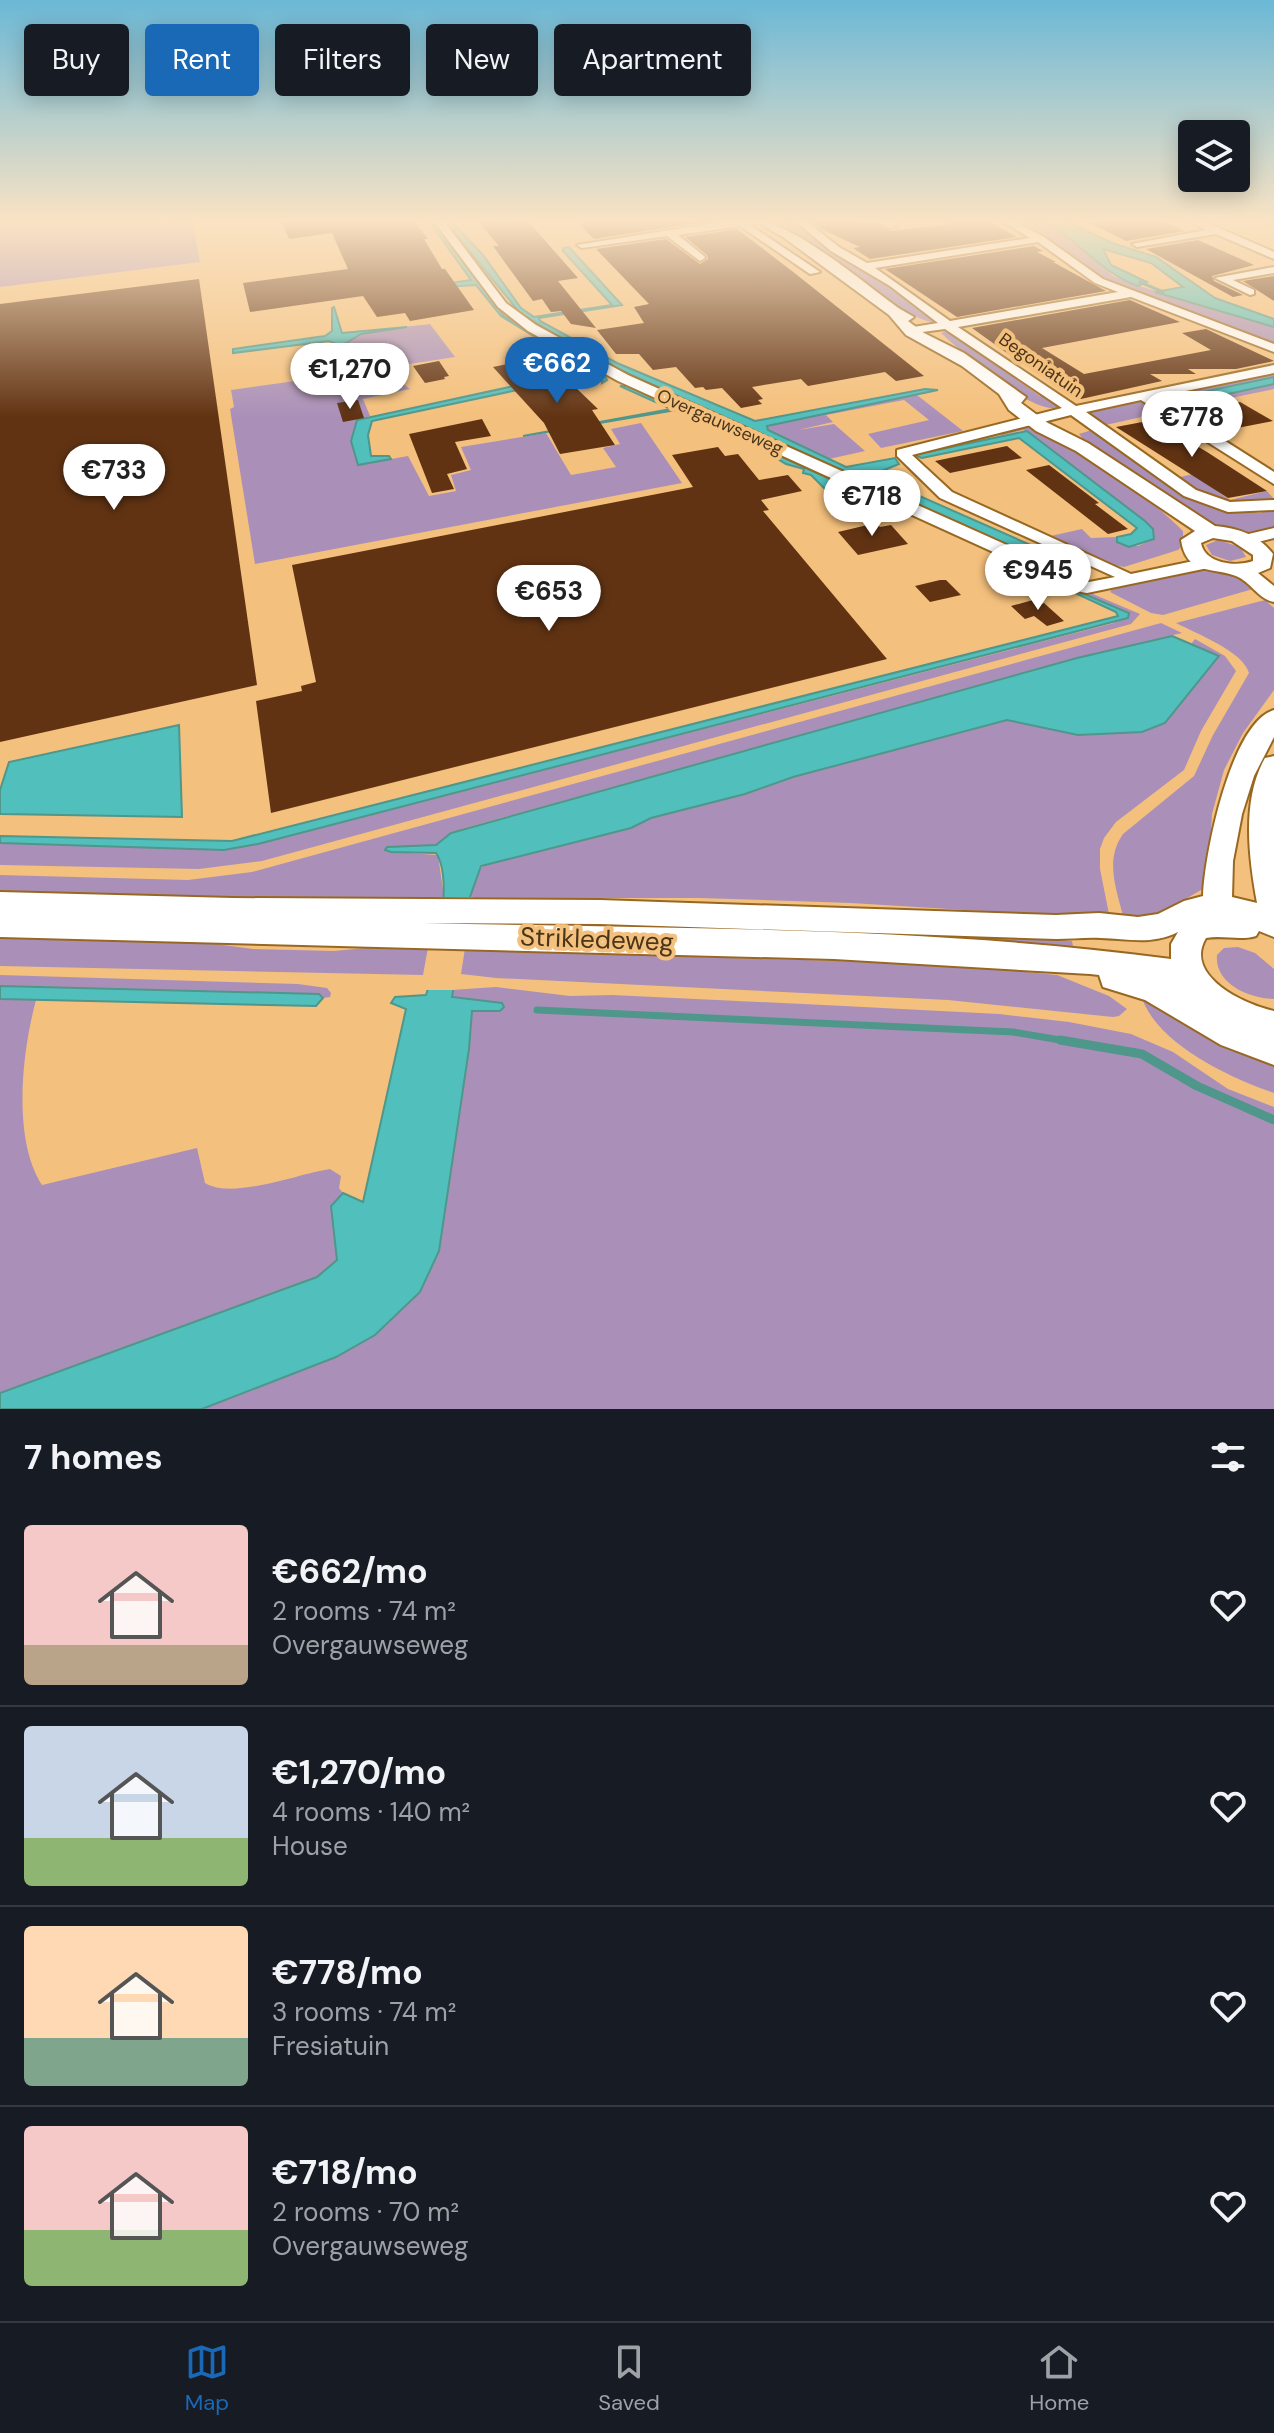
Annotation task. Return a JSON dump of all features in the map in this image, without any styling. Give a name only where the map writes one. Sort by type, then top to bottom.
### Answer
[{"type":"main road","points":[[859,286],[895,312],[928,329],[950,352]]},
{"type":"main road","points":[[895,312],[911,331],[950,352],[1006,392],[1050,415],[1072,433],[1082,447]]},
{"type":"main road","points":[[1006,392],[1010,401],[1031,419],[1058,437],[1082,447],[1142,489],[1202,546],[1259,559]]},
{"type":"main road","points":[[1202,546],[1259,559]]},
{"type":"main road","points":[[1259,559],[1274,596]]},
{"type":"main road","points":[[1230,913],[1234,862],[1225,848],[1235,791],[1247,759],[1274,718]]},
{"type":"main road","points":[[1274,765],[1268,782],[1262,826],[1274,913]]},
{"type":"main road","name":"Strikledeweg","points":[[0,904],[432,924]]},
{"type":"main road","name":"Strikledeweg","points":[[469,924],[600,912],[1056,927],[1103,939],[1155,944],[1174,935]]},
{"type":"main road","points":[[1230,913],[1274,941]]},
{"type":"main road","points":[[1274,925],[1230,913],[1209,924],[1174,935],[1192,975],[1204,990],[1234,1014],[1274,1026]]},
{"type":"main road","name":"Strikledeweg","points":[[0,925],[469,924],[1126,964],[1192,975]]},
{"type":"main road","points":[[1055,961],[1090,973],[1144,984],[1181,1002],[1239,1039],[1274,1050]]},
{"type":"street","name":"Overgauwseweg","points":[[488,286],[502,305],[532,328],[623,378],[1087,588]]},
{"type":"street","name":"Begoniatuin","points":[[895,286],[1146,459],[1190,493],[1228,507],[1274,505]]},
{"type":"street","points":[[1112,286],[1274,348]]},
{"type":"street","points":[[1237,286],[1250,292]]},
{"type":"street","points":[[911,331],[1129,294]]},
{"type":"street","points":[[1122,574],[946,495],[902,455],[906,450],[1031,419],[1274,369]]},
{"type":"street","points":[[1144,396],[1274,479]]},
{"type":"street","points":[[1259,559],[1274,533]]},
{"type":"street","points":[[1087,588],[1202,546]]},
{"type":"street","points":[[1087,588],[1202,546]]},
{"type":"shaded area","points":[[865,286],[891,286],[923,314],[928,313],[938,322],[908,313]]},
{"type":"shaded area","points":[[1120,286],[1139,286],[1274,327],[1274,346]]},
{"type":"shaded area","points":[[430,324],[455,357],[350,373],[402,383],[410,389],[363,399],[370,416],[357,420],[358,465],[408,456],[429,496],[456,491],[451,475],[471,470],[461,447],[546,433],[571,475],[616,467],[603,448],[620,444],[611,429],[641,423],[682,483],[255,564],[230,409],[234,407],[231,390],[345,374],[341,346],[350,340],[384,329]]},
{"type":"shaded area","points":[[950,330],[1017,375],[1013,377],[1040,396],[1045,395],[1056,403],[1057,408],[1030,401],[996,380],[941,333]]},
{"type":"shaded area","points":[[1274,372],[1274,377],[1170,399],[1177,405],[1274,384],[1274,389],[1173,410],[1154,398]]},
{"type":"shaded area","points":[[917,395],[963,431],[881,448],[868,434],[929,420],[904,400],[826,415],[833,422],[798,430],[834,424],[865,451],[829,459],[768,430],[766,426]]},
{"type":"shaded area","points":[[1142,400],[1164,412],[1101,426],[1086,412]]},
{"type":"shaded area","points":[[1029,426],[1089,457],[1130,486],[1183,531],[1183,545],[1178,550],[1124,567],[1108,564],[1046,537],[1082,529],[1091,538],[1117,537],[1116,541],[1138,546],[1154,539],[1153,529],[1145,521],[1032,436],[1023,430],[1002,435],[998,431]]},
{"type":"shaded area","points":[[1095,429],[1182,493],[1227,511],[1262,513],[1259,510],[1274,507],[1274,529],[1240,533],[1212,525],[1087,444],[1079,434]]},
{"type":"shaded area","points":[[1193,474],[1230,500],[1267,491],[1274,499],[1247,502],[1235,501],[1223,499],[1199,491],[1176,478]]},
{"type":"shaded area","points":[[1218,540],[1240,547],[1246,557],[1230,561],[1212,555],[1206,545]]},
{"type":"shaded area","points":[[1201,569],[1238,577],[1252,584],[1253,589],[1163,615],[1151,613],[1110,592],[1114,587]]},
{"type":"shaded area","points":[[1081,589],[1140,614],[1131,624],[262,861],[199,869],[0,865],[0,843],[224,850],[258,844],[1114,623],[1128,613],[1077,591]]},
{"type":"shaded area","points":[[1265,600],[1274,608],[1274,690],[1243,733],[1224,770],[1212,814],[1208,886],[1156,916],[1124,920],[1114,876],[1117,844],[1123,834],[1194,776],[1213,735],[1249,673],[1238,657],[1228,650],[1176,623]]},
{"type":"shaded area","points":[[1161,623],[1182,633],[1077,658],[451,832],[436,845],[387,847],[391,852],[438,855],[444,897],[438,897],[436,906],[71,900],[0,890],[0,875],[188,880],[252,872]]},
{"type":"shaded area","points":[[1195,639],[1225,656],[1236,671],[1201,731],[1184,770],[1116,822],[1104,838],[1100,849],[1100,869],[1110,919],[851,903],[700,898],[599,898],[472,907],[474,898],[470,897],[477,876],[490,861],[631,828],[651,818],[745,794],[793,777],[1007,720],[1078,735],[1219,657],[1191,644]]},
{"type":"shaded area","points":[[485,920],[1030,937],[1072,941],[1074,951],[483,929]]},
{"type":"shaded area","points":[[0,932],[164,937],[253,949],[334,951],[429,942],[423,975],[0,966]]},
{"type":"shaded area","points":[[466,942],[594,954],[941,964],[1057,975],[1109,996],[1127,1009],[1113,1017],[948,1000],[496,978],[461,974]]},
{"type":"shaded area","points":[[1238,947],[1255,953],[1274,969],[1274,999],[1245,993],[1227,982],[1221,974],[1217,955],[1224,948]]},
{"type":"shaded area","points":[[0,975],[298,984],[327,988],[331,993],[330,997],[323,998],[319,994],[0,986]]},
{"type":"shaded area","points":[[496,987],[570,996],[612,995],[999,1014],[1069,1022],[1131,1034],[1173,1052],[1228,1089],[1274,1107],[1274,1409],[202,1409],[336,1357],[420,1292],[439,1251],[472,1010],[500,1011],[504,1007],[452,998],[451,990]]},
{"type":"shaded area","points":[[1140,991],[1274,1059],[1274,1093],[1215,1068],[1176,1042],[1147,1009]]},
{"type":"shaded area","points":[[0,999],[36,1000],[27,1044],[22,1094],[26,1144],[42,1185],[197,1148],[205,1183],[217,1187],[248,1187],[330,1169],[341,1176],[339,1188],[343,1193],[331,1206],[337,1259],[317,1277],[0,1393]]},
{"type":"water","points":[[433,286],[464,286],[411,289]]},
{"type":"water","points":[[477,286],[481,286],[504,316],[604,374],[607,380],[602,383],[603,376],[588,375],[372,421],[368,435],[371,456],[389,456],[391,459],[358,465],[351,441],[357,420],[588,370],[501,316]]},
{"type":"water","points":[[498,286],[505,286],[521,308],[534,317],[612,305],[595,286],[604,286],[622,305],[539,318],[540,321],[617,363],[755,421],[925,389],[938,390],[767,426],[768,430],[846,467],[895,458],[899,464],[872,475],[1060,558],[1065,563],[1057,567],[600,361],[520,313]]},
{"type":"water","points":[[1197,286],[1215,298],[1274,319],[1274,327],[1155,292]]},
{"type":"water","points":[[334,307],[342,333],[407,327],[361,334],[341,346],[329,341],[233,353],[233,349],[325,336],[332,331]]},
{"type":"water","points":[[1274,377],[1274,384],[1177,405],[1169,399]]},
{"type":"water","points":[[620,386],[629,386],[858,492],[824,488],[811,475],[803,473],[804,469],[786,464],[760,448],[676,410],[523,436],[671,409]]},
{"type":"water","points":[[1027,431],[1145,521],[1153,529],[1154,539],[1129,547],[1117,542],[1117,537],[1131,534],[1137,528],[1019,438],[922,458],[913,455]]},
{"type":"water","points":[[1077,591],[1129,613],[1128,618],[258,844],[224,850],[0,843],[0,836],[232,841],[1118,616],[1116,612],[1075,593]]},
{"type":"water","points":[[1172,636],[1219,656],[1165,723],[1142,732],[1078,735],[1007,720],[793,777],[745,794],[651,818],[631,828],[481,866],[470,897],[452,997],[502,1003],[504,1007],[500,1011],[472,1011],[439,1251],[420,1292],[375,1335],[336,1357],[202,1409],[0,1409],[0,1393],[317,1277],[337,1260],[331,1206],[343,1193],[363,1202],[406,1009],[391,1003],[395,997],[426,995],[442,922],[443,882],[436,853],[391,852],[385,850],[387,847],[436,845],[451,833],[1077,658]]},
{"type":"water","points":[[179,725],[182,817],[0,814],[0,790],[9,762]]},
{"type":"water","points":[[0,986],[319,994],[323,998],[316,1006],[0,999]]},
{"type":"pier","points":[[440,897],[474,897],[455,990],[424,990]]},
{"type":"building","points":[[145,286],[200,286],[257,685],[0,742],[0,304]]},
{"type":"building","points":[[244,286],[457,286],[474,310],[410,321],[405,313],[377,317],[363,296],[250,312]]},
{"type":"building","points":[[522,286],[562,286],[596,328],[571,324],[561,311],[551,312],[542,299],[533,301]]},
{"type":"building","points":[[631,286],[811,286],[924,376],[896,381],[885,372],[808,386],[801,379],[752,387],[763,399],[758,400],[762,404],[741,408],[722,388],[695,388],[676,367],[653,370],[639,354],[616,354],[597,330],[644,323],[634,307],[649,304]]},
{"type":"building","points":[[910,286],[1096,286],[1106,291],[957,317]]},
{"type":"building","points":[[1213,286],[1224,286],[1243,295],[1233,297]]},
{"type":"building","points":[[1250,286],[1274,286],[1274,301]]},
{"type":"building","points":[[1130,300],[1180,322],[1042,348],[1084,374],[1211,350],[1182,333],[1206,329],[1274,361],[1236,369],[1188,369],[1196,374],[1150,374],[1162,381],[1081,399],[1055,382],[1065,382],[1011,356],[972,328]]},
{"type":"building","points":[[543,357],[569,385],[572,384],[598,409],[592,410],[615,445],[560,454],[544,423],[493,367]]},
{"type":"building","points":[[439,361],[449,376],[445,379],[425,383],[413,366]]},
{"type":"building","points":[[358,400],[364,418],[343,422],[337,403]]},
{"type":"building","points":[[1240,402],[1273,421],[1232,429],[1200,410]]},
{"type":"building","points":[[482,419],[491,436],[455,442],[467,469],[447,474],[454,489],[432,493],[409,434]]},
{"type":"building","points":[[1153,420],[1267,491],[1228,498],[1116,427]]},
{"type":"building","points":[[1007,446],[1022,458],[950,473],[935,461]]},
{"type":"building","points":[[718,447],[725,456],[738,454],[759,480],[788,475],[802,491],[761,500],[769,510],[763,511],[887,659],[271,813],[256,701],[302,691],[301,686],[316,682],[292,565],[693,487],[672,455]]},
{"type":"building","points":[[1049,465],[1128,529],[1108,534],[1026,470]]},
{"type":"building","points":[[876,523],[880,527],[891,525],[908,544],[858,555],[838,532]]},
{"type":"building","points":[[946,580],[961,595],[930,602],[915,586]]},
{"type":"building","points":[[1033,600],[1039,605],[1044,603],[1064,621],[1047,626],[1034,616],[1025,619],[1011,606]]},
{"type":"waterway","points":[[1149,286],[1163,292]]},
{"type":"waterway","points":[[537,1010],[1013,1032],[1072,1042]]},
{"type":"waterway","points":[[1060,1040],[1142,1054],[1197,1086],[1274,1120]]}]
